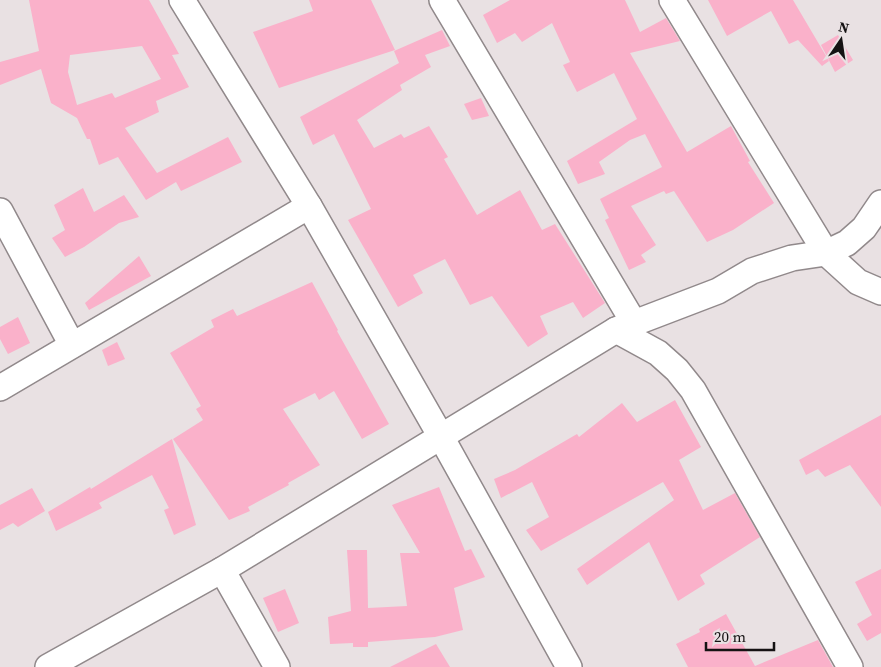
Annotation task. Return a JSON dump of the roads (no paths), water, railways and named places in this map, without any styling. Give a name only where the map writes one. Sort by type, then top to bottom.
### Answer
[{"type":"street","points":[[182,0],[309,206],[440,435],[569,667]]},
{"type":"street","points":[[442,0],[625,326],[677,370],[694,390],[850,667]]},
{"type":"street","points":[[672,0],[826,253],[858,282],[881,292]]},
{"type":"street","points":[[48,667],[222,570],[440,435],[625,326],[718,290],[752,271],[792,258],[826,253],[856,237],[881,203]]},
{"type":"street","points":[[0,388],[309,206]]},
{"type":"street","points":[[0,211],[72,345]]},
{"type":"street","points":[[222,570],[277,667]]}]
